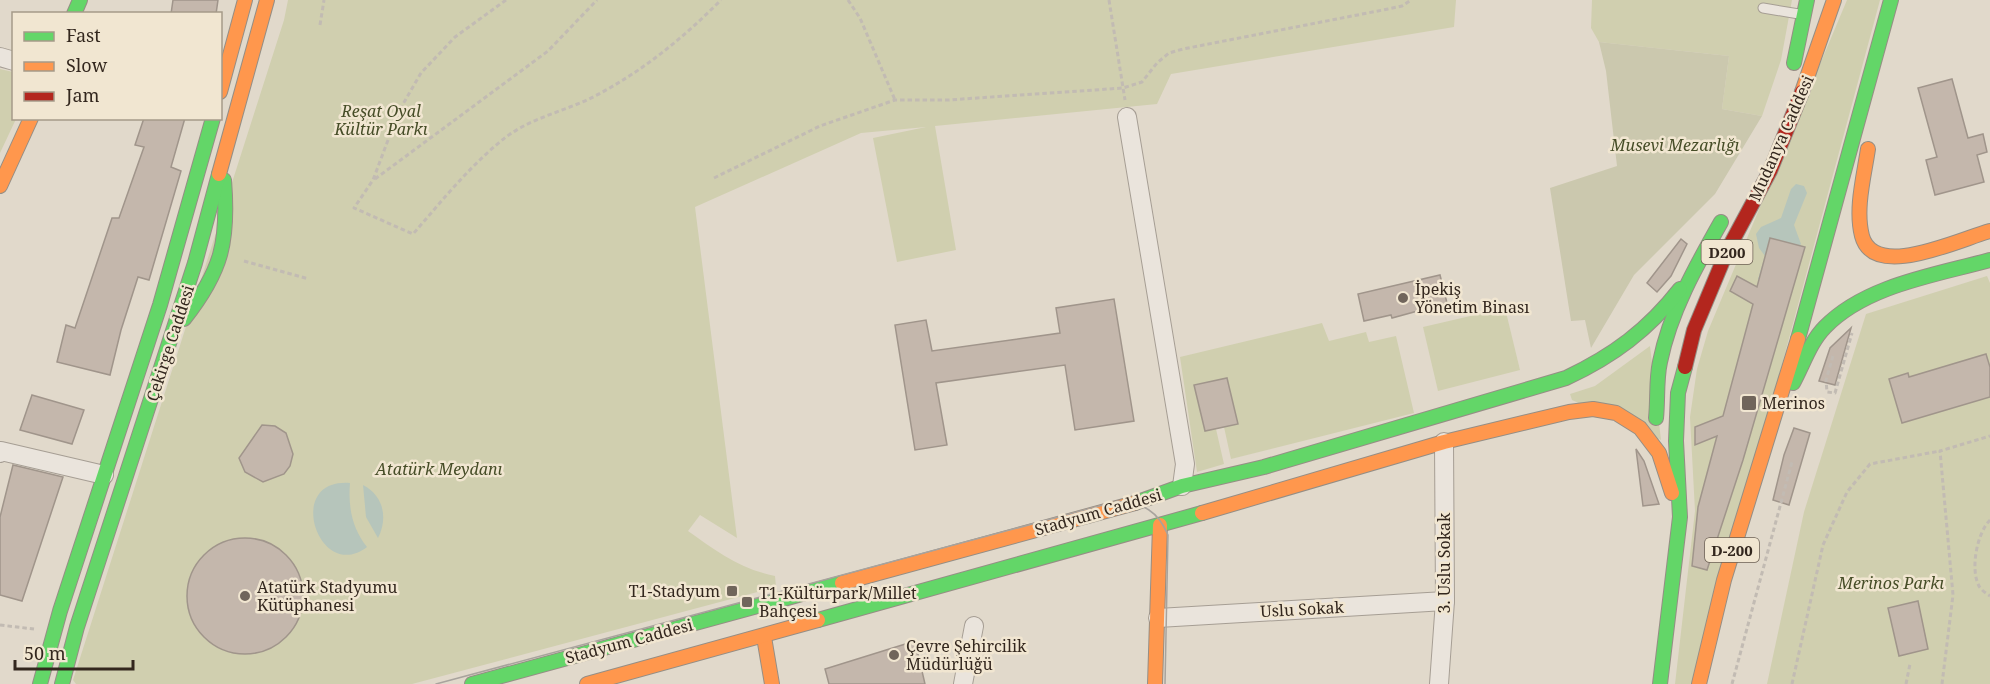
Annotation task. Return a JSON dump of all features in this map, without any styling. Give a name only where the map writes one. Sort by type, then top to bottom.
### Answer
[{"type":"main road","points":[[222,85],[245,0]]},
{"type":"main road","name":"Çekirge Caddesi","points":[[63,683],[77,627],[174,332],[267,0]]},
{"type":"main road","points":[[1807,0],[1792,68],[1814,0]]},
{"type":"main road","name":"Mudanya Caddesi","points":[[1680,517],[1676,441],[1678,393],[1695,330],[1727,251],[1770,171],[1818,52],[1834,0]]},
{"type":"main road","points":[[1773,419],[1832,220],[1891,0]]},
{"type":"main road","points":[[0,186],[30,120]]},
{"type":"main road","name":"Çekirge Caddesi","points":[[40,684],[54,632],[160,305],[212,120]]},
{"type":"main road","points":[[1846,222],[1870,143],[1860,218],[1863,243],[1875,255],[1890,260],[1906,257],[1990,231]]},
{"type":"main road","points":[[174,332],[215,279],[224,256],[227,218],[222,160]]},
{"type":"main road","points":[[1660,684],[1669,592],[1680,517],[1656,420],[1660,365],[1672,317],[1689,278],[1730,205]]},
{"type":"main road","points":[[1773,419],[1817,315],[1836,254]]},
{"type":"main road","points":[[1773,419],[1824,328],[1860,304],[1894,289],[1990,260]]},
{"type":"main road","name":"Stadyum Caddesi","points":[[472,684],[1124,506],[1182,486],[1264,467],[1566,378],[1605,361],[1637,338],[1665,310],[1689,278]]},
{"type":"main road","points":[[587,684],[764,637],[966,577],[1160,525],[1444,442],[1569,412],[1593,410],[1616,413],[1640,428],[1659,453],[1680,517]]},
{"type":"main road","name":"D-200","points":[[1699,684],[1724,580],[1773,419]]},
{"type":"main road","points":[[1155,684],[1160,525]]},
{"type":"main road","points":[[764,637],[772,684]]},
{"type":"street","points":[[1127,117],[1185,464],[1182,486]]},
{"type":"street","name":"3. Uslu Sokak","points":[[1438,684],[1446,601],[1444,442]]},
{"type":"street","points":[[0,453],[104,475]]},
{"type":"street","name":"Uslu Sokak","points":[[1158,618],[1446,601]]},
{"type":"street","points":[[963,684],[974,626]]},
{"type":"lane","points":[[1763,8],[1804,15]]},
{"type":"path","points":[[320,25],[324,0]]},
{"type":"path","points":[[506,0],[455,38],[421,73],[399,111],[374,180],[354,208],[414,234],[501,140],[535,120],[593,97],[640,71],[682,38],[721,0]]},
{"type":"path","points":[[374,180],[548,51],[597,0]]},
{"type":"path","points":[[848,0],[860,18],[895,100]]},
{"type":"path","points":[[1109,0],[1127,117]]},
{"type":"path","points":[[714,178],[820,126],[895,100],[948,100],[1123,88],[1142,82],[1157,63],[1169,53],[1402,6],[1411,0]]},
{"type":"path","points":[[263,266],[309,279]]},
{"type":"path","points":[[1836,346],[1826,380],[1827,392],[1835,393],[1860,304]]},
{"type":"path","points":[[1792,684],[1823,546],[1847,492],[1870,464],[1940,452],[1990,436]]},
{"type":"path","points":[[1940,452],[1953,595],[1942,684]]},
{"type":"path","points":[[1732,684],[1792,462]]},
{"type":"path","points":[[1990,520],[1982,528],[1975,557],[1979,586],[1990,596]]},
{"type":"path","points":[[0,625],[54,632]]},
{"type":"path","points":[[1906,684],[1911,664]]},
{"type":"green space","points":[[288,0],[1456,0],[1454,27],[1171,74],[1157,104],[935,126],[956,250],[897,262],[873,138],[926,127],[861,133],[695,207],[737,538],[700,515],[688,531],[739,564],[775,576],[776,587],[412,684],[76,684],[73,680],[284,20]]},
{"type":"green space","points":[[1592,0],[1792,0],[1781,60],[1762,116],[1722,109],[1729,56],[1599,42],[1591,28]]},
{"type":"green space","points":[[1847,0],[1880,0],[1696,684],[1675,684],[1695,511],[1690,417],[1697,369],[1708,331]]},
{"type":"green space","name":"Musevi Mezarlığı","points":[[1599,42],[1729,56],[1722,109],[1762,116],[1715,194],[1634,275],[1591,348],[1585,320],[1571,321],[1550,188],[1617,166],[1606,71]]},
{"type":"green space","points":[[0,69],[12,72],[12,120],[16,120],[0,153]]},
{"type":"green space","name":"Merinos Parkı","points":[[1987,276],[1990,283],[1990,684],[1767,684],[1804,512],[1866,314]]},
{"type":"green space","points":[[1505,308],[1520,370],[1438,391],[1423,327]]},
{"type":"green space","points":[[1322,323],[1329,341],[1366,332],[1369,342],[1396,336],[1414,413],[1231,459],[1224,427],[1216,429],[1224,464],[1197,472],[1180,357]]},
{"type":"green space","points":[[1650,346],[1661,440],[1572,400],[1570,394],[1595,386]]},
{"type":"shaded area","points":[[1796,184],[1804,186],[1807,193],[1794,225],[1801,244],[1772,284],[1758,279],[1765,256],[1759,248],[1756,234],[1761,227],[1781,218],[1791,189]]},
{"type":"shaded area","points":[[350,483],[352,517],[367,547],[350,555],[335,552],[323,542],[315,527],[313,511],[318,496],[330,486]]},
{"type":"shaded area","points":[[363,485],[376,495],[382,508],[383,523],[378,538],[366,517]]},
{"type":"building","points":[[173,0],[218,0],[216,12],[171,12]]},
{"type":"building","points":[[1952,79],[1968,138],[1983,134],[1987,152],[1977,155],[1984,182],[1935,195],[1926,160],[1937,157],[1918,88]]},
{"type":"building","points":[[143,120],[184,120],[171,167],[181,171],[149,280],[138,277],[110,375],[57,362],[66,325],[75,328],[112,218],[119,218],[144,147],[135,145]]},
{"type":"building","points":[[1770,238],[1805,247],[1743,460],[1707,570],[1692,566],[1698,507],[1717,436],[1695,445],[1695,427],[1723,416],[1753,304],[1730,291],[1737,276],[1757,287]]},
{"type":"building","points":[[1681,239],[1687,244],[1671,276],[1657,292],[1647,283]]},
{"type":"building","name":"İpekiş Yönetim Binası","points":[[1440,275],[1447,303],[1392,318],[1391,315],[1364,321],[1358,294]]},
{"type":"building","points":[[1114,299],[1134,421],[1075,430],[1065,365],[936,383],[947,445],[915,450],[895,325],[926,320],[932,351],[1060,333],[1056,308]]},
{"type":"building","points":[[1851,328],[1835,385],[1819,381],[1830,348]]},
{"type":"building","points":[[1986,354],[1990,367],[1990,397],[1902,423],[1889,379],[1908,373],[1909,377]]},
{"type":"building","points":[[1227,378],[1238,424],[1205,431],[1194,385]]},
{"type":"building","points":[[32,395],[84,410],[72,444],[20,430]]},
{"type":"building","points":[[262,425],[275,426],[286,433],[293,454],[290,466],[284,474],[263,482],[245,472],[239,458]]},
{"type":"building","points":[[1794,428],[1810,433],[1789,505],[1773,500],[1784,455]]},
{"type":"building","points":[[1636,449],[1644,461],[1659,504],[1643,506]]},
{"type":"building","points":[[13,465],[63,477],[22,601],[0,595],[0,517]]},
{"type":"building","name":"Atatürk Stadyumu Kütüphanesi","points":[[245,538],[267,542],[286,555],[299,574],[303,596],[299,618],[286,637],[267,650],[245,654],[223,650],[204,637],[191,618],[187,596],[191,574],[204,555],[223,542]]},
{"type":"building","points":[[1918,601],[1928,649],[1899,656],[1888,608]]},
{"type":"building","name":"Çevre Şehircilik Müdürlüğü","points":[[915,641],[925,684],[829,684],[825,669]]},
{"type":"tram line","points":[[436,684],[1118,501],[1142,506],[1149,510],[1159,520],[1168,535],[1165,684]]},
{"type":"traffic: fast","points":[[75,12],[80,0]]},
{"type":"traffic: fast","points":[[1794,63],[1807,0]]},
{"type":"traffic: fast","points":[[1798,339],[1891,0]]},
{"type":"traffic: fast","points":[[40,684],[60,611],[160,305],[212,120]]},
{"type":"traffic: fast","points":[[62,684],[77,627],[195,263],[219,174]]},
{"type":"traffic: fast","points":[[184,319],[207,286],[220,254],[225,221],[224,180]]},
{"type":"traffic: fast","points":[[1656,418],[1659,369],[1664,343],[1693,272],[1721,222]]},
{"type":"traffic: fast","points":[[1793,383],[1807,354],[1825,327],[1860,301],[1903,283],[1990,260]]},
{"type":"traffic: fast","points":[[1135,503],[1182,486],[1264,467],[1566,378],[1599,361],[1629,341],[1668,304],[1680,289]]},
{"type":"traffic: fast","points":[[1660,684],[1680,517],[1676,441],[1678,393],[1685,367]]},
{"type":"traffic: fast","points":[[818,620],[1202,513]]},
{"type":"traffic: fast","points":[[472,684],[842,583]]},
{"type":"traffic: slow","points":[[222,85],[245,0]]},
{"type":"traffic: slow","points":[[219,174],[267,0]]},
{"type":"traffic: slow","points":[[1802,92],[1834,0]]},
{"type":"traffic: slow","points":[[0,186],[30,120]]},
{"type":"traffic: slow","points":[[1868,149],[1859,215],[1862,236],[1870,249],[1883,255],[1900,256],[1939,248],[1990,231]]},
{"type":"traffic: slow","points":[[1699,684],[1724,580],[1798,339]]},
{"type":"traffic: slow","points":[[1202,513],[1444,442],[1569,412],[1593,409],[1616,413],[1640,428],[1659,453],[1672,493]]},
{"type":"traffic: slow","points":[[842,583],[1135,503]]},
{"type":"traffic: slow","points":[[1155,684],[1160,525]]},
{"type":"traffic: slow","points":[[587,684],[818,620]]},
{"type":"traffic: slow","points":[[764,637],[772,684]]},
{"type":"traffic: jam","points":[[1685,367],[1694,330],[1727,251],[1770,171],[1802,92]]},
{"type":"place","name":"İpekiş Yönetim Binası","points":[[1403,298]]},
{"type":"place","name":"Merinos","points":[[1749,403]]},
{"type":"place","name":"T1-Stadyum","points":[[732,591]]},
{"type":"place","name":"Atatürk Stadyumu Kütüphanesi","points":[[245,596]]},
{"type":"place","name":"T1-Kültürpark/Millet Bahçesi","points":[[747,602]]},
{"type":"place","name":"Çevre Şehircilik Müdürlüğü","points":[[894,655]]},
{"type":"park label","name":"Reşat Oyal Kültür Parkı","points":[[381,120]]},
{"type":"park label","name":"Atatürk Meydanı","points":[[439,469]]}]
